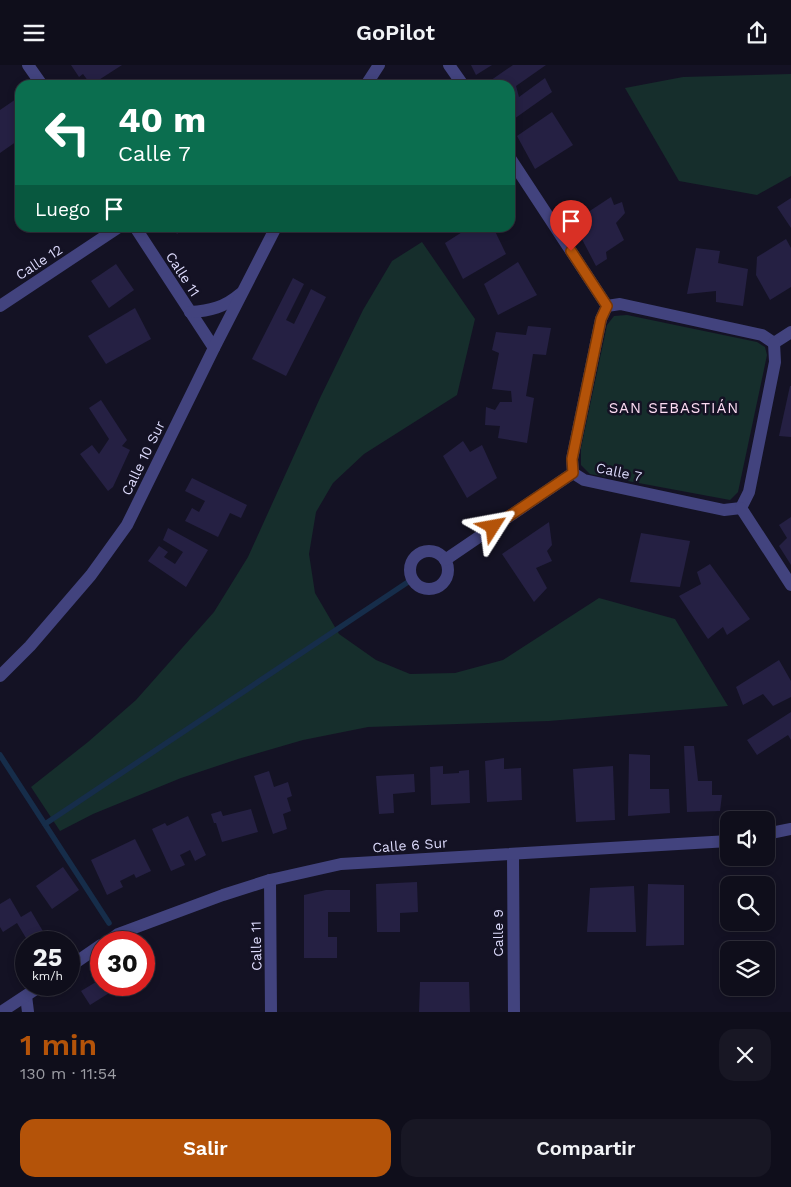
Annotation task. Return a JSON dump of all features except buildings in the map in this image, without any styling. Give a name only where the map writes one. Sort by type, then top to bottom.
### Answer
[{"type":"street","points":[[28,65],[38,80]]},
{"type":"street","points":[[369,80],[379,65]]},
{"type":"street","points":[[450,65],[460,80]]},
{"type":"street","points":[[515,165],[607,306]]},
{"type":"street","name":"Calle 12","points":[[0,306],[111,232]]},
{"type":"street","name":"Calle 11","points":[[138,232],[214,349]]},
{"type":"street","name":"Calle 10 Sur","points":[[0,676],[30,646],[91,575],[127,525],[273,232]]},
{"type":"street","name":"Calle 11","points":[[190,312],[218,308],[242,292]]},
{"type":"street","points":[[607,306],[620,304],[762,335],[774,343]]},
{"type":"street","points":[[445,560],[573,473],[572,459],[601,319],[607,306]]},
{"type":"street","points":[[774,343],[791,332]]},
{"type":"street","points":[[774,343],[775,362],[749,492],[741,509],[791,585]]},
{"type":"street","name":"Calle 7","points":[[573,473],[584,480],[724,510],[741,509]]},
{"type":"street","points":[[775,832],[791,829]]},
{"type":"street","name":"Calle 6 Sur","points":[[128,931],[223,895],[270,880],[341,864],[720,842]]},
{"type":"street","name":"Calle 9","points":[[513,853],[514,1012]]},
{"type":"street","name":"Calle 11","points":[[270,880],[271,1012]]},
{"type":"street","points":[[0,1012],[24,996]]},
{"type":"street","points":[[26,996],[28,1012]]},
{"type":"green space","points":[[791,74],[791,176],[757,195],[679,181],[625,88],[683,77]]},
{"type":"green space","points":[[422,242],[475,319],[457,395],[364,454],[333,483],[316,512],[309,554],[315,593],[339,634],[376,660],[410,674],[455,673],[503,660],[599,598],[675,619],[728,706],[549,721],[368,727],[303,740],[181,778],[93,814],[60,831],[31,787],[88,742],[136,700],[214,612],[248,557],[320,398],[363,310],[392,261]]},
{"type":"green space","points":[[627,315],[757,342],[765,347],[767,355],[738,492],[730,500],[590,474],[581,465],[581,448],[607,325],[614,316]]},
{"type":"waterway","points":[[45,824],[408,582]]},
{"type":"waterway","points":[[0,755],[109,923]]},
{"type":"district","name":"SAN SEBASTIÁN","points":[[674,408]]},
{"type":"route","points":[[493,527],[573,473],[572,459],[601,319],[607,306],[571,251]]}]
